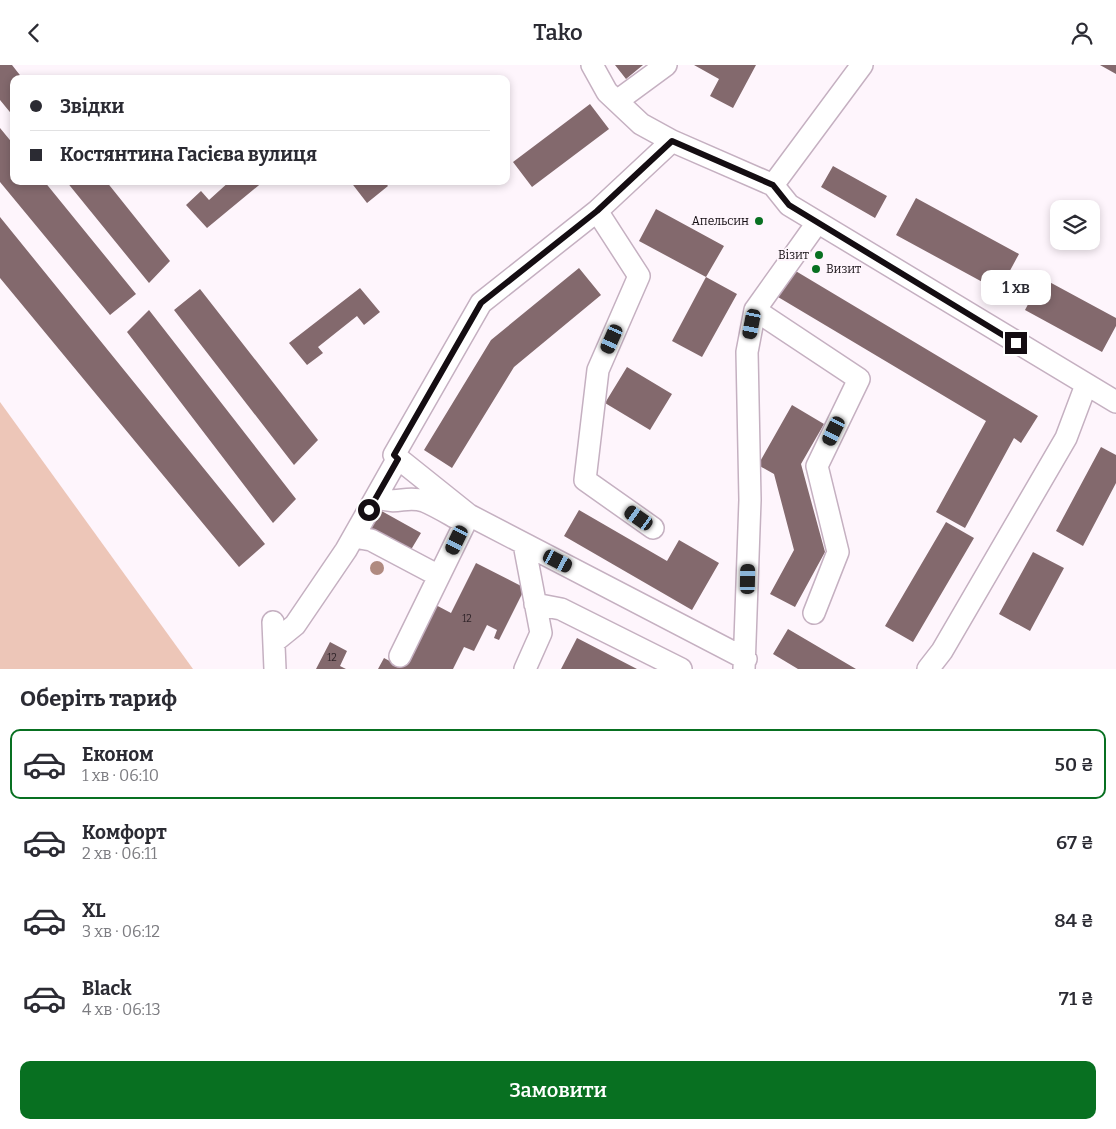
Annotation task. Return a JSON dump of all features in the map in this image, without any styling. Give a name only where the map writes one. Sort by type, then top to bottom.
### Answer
[{"type":"street","points":[[592,65],[607,92],[641,125],[672,141],[773,185],[789,205],[817,223],[1116,402]]},
{"type":"street","points":[[617,101],[666,65]]},
{"type":"street","points":[[773,185],[862,65]]},
{"type":"street","points":[[468,519],[394,455],[481,303],[597,211],[672,141]]},
{"type":"street","points":[[597,211],[639,277],[598,370],[585,480],[653,528]]},
{"type":"street","points":[[376,497],[389,503],[413,500],[423,501],[524,544],[745,664],[750,500],[747,352],[755,310],[817,223]]},
{"type":"street","points":[[755,310],[859,379],[817,466],[838,553],[814,613]]},
{"type":"street","points":[[928,669],[946,643],[1066,438],[1086,385]]},
{"type":"street","points":[[275,669],[274,632],[296,625],[354,537],[376,497],[404,463]]},
{"type":"street","points":[[404,463],[413,500]]},
{"type":"street","points":[[400,656],[468,519]]},
{"type":"street","points":[[354,537],[371,540],[439,576]]},
{"type":"street","points":[[524,544],[540,633],[525,669]]},
{"type":"street","points":[[535,604],[562,609],[681,669]]},
{"type":"shaded area","points":[[0,402],[193,669],[0,669]]},
{"type":"building","points":[[0,65],[12,65],[20,75],[10,75],[10,112],[0,100]]},
{"type":"building","points":[[615,65],[643,65],[626,79]]},
{"type":"building","points":[[694,65],[756,65],[733,108],[710,96],[719,79]]},
{"type":"building","points":[[1100,65],[1116,65],[1116,74]]},
{"type":"building","points":[[590,104],[609,129],[532,187],[513,162]]},
{"type":"building","points":[[0,128],[10,140],[10,185],[47,185],[136,294],[110,315],[0,182]]},
{"type":"building","points":[[833,166],[887,196],[875,218],[821,187]]},
{"type":"building","points":[[69,185],[109,185],[170,261],[149,283]]},
{"type":"building","points":[[226,185],[259,185],[207,228],[186,205],[201,191],[209,200]]},
{"type":"building","points":[[353,185],[387,185],[388,186],[367,203]]},
{"type":"building","points":[[916,198],[1019,254],[999,291],[896,235]]},
{"type":"building","points":[[656,209],[724,246],[706,277],[639,241]]},
{"type":"building","points":[[0,217],[265,544],[239,567],[0,278]]},
{"type":"building","points":[[579,268],[601,295],[514,367],[452,468],[424,450],[491,340]]},
{"type":"building","points":[[794,270],[1038,416],[1021,443],[1014,438],[965,528],[936,512],[986,421],[778,297]]},
{"type":"building","points":[[706,277],[737,294],[702,357],[672,341]]},
{"type":"building","points":[[1042,278],[1116,318],[1116,326],[1102,352],[1025,310]]},
{"type":"building","points":[[360,288],[380,312],[364,325],[357,316],[318,347],[323,353],[307,365],[289,343]]},
{"type":"building","points":[[200,289],[318,440],[294,465],[174,310]]},
{"type":"building","points":[[149,310],[296,499],[273,523],[127,332]]},
{"type":"building","points":[[627,367],[672,394],[650,430],[605,403]]},
{"type":"building","points":[[792,405],[824,424],[801,464],[825,552],[795,607],[770,594],[794,550],[774,474],[758,465]]},
{"type":"building","points":[[1101,447],[1116,455],[1116,483],[1083,546],[1056,531]]},
{"type":"building","points":[[378,509],[421,533],[409,553],[367,529]]},
{"type":"building","points":[[579,510],[667,561],[679,540],[719,563],[692,610],[564,536]]},
{"type":"building","points":[[946,522],[974,538],[913,642],[885,626]]},
{"type":"building","points":[[1033,552],[1064,568],[1030,631],[999,614]]},
{"type":"building","points":[[476,563],[525,588],[499,640],[494,638],[497,630],[487,625],[474,651],[464,647],[453,669],[378,669],[384,658],[401,667],[432,603],[451,613]]},
{"type":"building","points":[[788,629],[856,669],[798,669],[773,654]]},
{"type":"building","points":[[577,638],[637,669],[561,669]]},
{"type":"building","points":[[330,642],[347,651],[340,666],[346,669],[316,669]]},
{"type":"place","name":"Апельсин","points":[[759,221]]},
{"type":"place","name":"Візит","points":[[819,255]]},
{"type":"place","name":"Визит","points":[[816,269]]},
{"type":"route","points":[[369,510],[398,459],[394,455],[481,303],[597,211],[672,141],[773,185],[789,205],[1016,343]]}]
